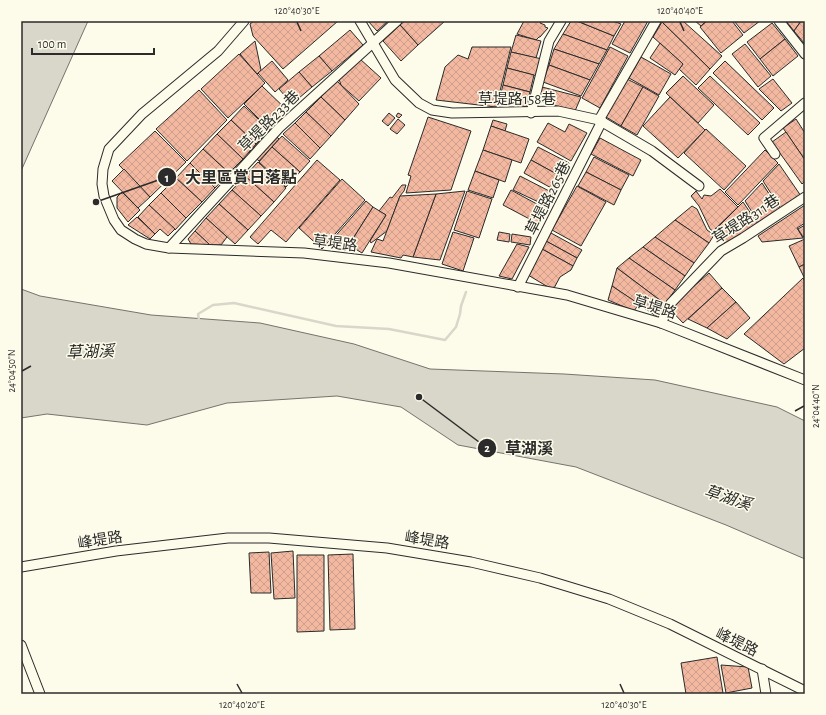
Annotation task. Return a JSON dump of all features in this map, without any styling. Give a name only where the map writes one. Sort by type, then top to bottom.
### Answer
[{"type":"street","name":"草堤路","points":[[244,21],[218,51],[142,114],[109,149],[103,169],[102,184],[104,196],[114,220],[122,230],[135,239],[146,244],[169,248],[304,253],[389,263],[568,296],[661,323],[805,380]]},
{"type":"street","name":"草堤路158巷","points":[[360,21],[395,80],[419,103],[432,110],[452,113],[558,111],[601,121],[652,151],[699,186]]},
{"type":"street","name":"草堤路233巷","points":[[169,248],[279,128],[397,21]]},
{"type":"street","points":[[531,112],[549,41],[561,21]]},
{"type":"street","name":"草堤路265巷","points":[[518,287],[601,121],[656,21]]},
{"type":"street","points":[[779,21],[805,54]]},
{"type":"street","points":[[775,154],[764,138],[805,103]]},
{"type":"street","name":"草堤路311巷","points":[[661,323],[671,303],[721,251],[805,197]]},
{"type":"street","name":"峰堤路","points":[[21,567],[116,551],[228,538],[269,538],[387,548],[471,562],[540,578],[609,600],[670,624],[805,691]]},
{"type":"street","points":[[21,645],[40,694]]},
{"type":"street","points":[[762,669],[766,694]]},
{"type":"water","points":[[21,21],[88,21],[21,171]]},
{"type":"water","points":[[21,289],[40,296],[151,315],[260,323],[354,344],[430,369],[564,374],[655,380],[777,407],[805,421],[805,559],[726,525],[576,467],[458,445],[401,407],[337,396],[227,403],[147,425],[47,414],[21,418]]},
{"type":"building","points":[[254,21],[338,21],[283,69],[253,36],[250,24]]},
{"type":"building","points":[[368,21],[388,21],[377,31]]},
{"type":"building","points":[[405,21],[445,21],[418,45],[400,25]]},
{"type":"building","points":[[524,21],[541,21],[540,23],[548,28],[536,40],[517,34]]},
{"type":"building","points":[[571,21],[577,21],[614,36],[607,50],[563,34]]},
{"type":"building","points":[[577,21],[613,21],[621,24],[614,36]]},
{"type":"building","points":[[625,21],[648,21],[630,53],[612,44]]},
{"type":"building","points":[[683,21],[722,56],[710,69],[662,22]]},
{"type":"building","points":[[695,21],[706,21],[701,26]]},
{"type":"building","points":[[707,21],[732,21],[743,35],[721,53],[700,27]]},
{"type":"building","points":[[734,21],[760,21],[744,33]]},
{"type":"building","points":[[786,21],[801,21],[794,31]]},
{"type":"building","points":[[801,21],[805,21],[804,43],[794,31]]},
{"type":"building","points":[[662,22],[710,69],[696,85],[679,69],[683,64],[653,37]]},
{"type":"building","points":[[772,23],[785,39],[760,59],[747,42]]},
{"type":"building","points":[[400,25],[418,45],[401,61],[383,41]]},
{"type":"building","points":[[350,30],[363,45],[332,71],[319,56]]},
{"type":"building","points":[[563,34],[607,50],[599,64],[554,49]]},
{"type":"building","points":[[516,35],[541,41],[536,58],[511,52]]},
{"type":"building","points":[[785,39],[798,56],[773,76],[760,59]]},
{"type":"building","points":[[255,41],[261,70],[257,74],[240,54]]},
{"type":"building","points":[[660,43],[683,64],[675,75],[650,58]]},
{"type":"building","points":[[745,44],[771,76],[758,87],[732,54]]},
{"type":"building","points":[[472,47],[511,47],[496,107],[436,100],[445,67],[458,55],[468,59]]},
{"type":"building","points":[[610,47],[628,56],[600,108],[582,98]]},
{"type":"building","points":[[554,49],[599,64],[590,80],[549,65]]},
{"type":"building","points":[[511,52],[542,59],[537,76],[507,68]]},
{"type":"building","points":[[239,54],[265,83],[228,118],[201,89]]},
{"type":"building","points":[[319,56],[332,71],[312,87],[299,72]]},
{"type":"building","points":[[641,57],[671,74],[659,95],[629,78]]},
{"type":"building","points":[[360,59],[381,78],[359,101],[341,85],[339,79]]},
{"type":"building","points":[[272,61],[288,80],[275,92],[258,73]]},
{"type":"building","points":[[725,61],[774,108],[762,120],[713,73]]},
{"type":"building","points":[[549,65],[590,80],[581,96],[543,82]]},
{"type":"building","points":[[507,68],[534,75],[530,92],[503,85]]},
{"type":"building","points":[[299,72],[312,87],[292,104],[279,89]]},
{"type":"building","points":[[683,76],[714,105],[698,123],[666,93]]},
{"type":"building","points":[[710,76],[760,123],[748,135],[698,88]]},
{"type":"building","points":[[627,79],[643,87],[621,126],[606,117]]},
{"type":"building","points":[[773,79],[792,103],[781,111],[759,89]]},
{"type":"building","points":[[337,81],[359,104],[345,120],[321,97]]},
{"type":"building","points":[[503,85],[530,92],[526,107],[499,100]]},
{"type":"building","points":[[262,86],[289,112],[271,131],[244,104]]},
{"type":"building","points":[[542,87],[581,97],[575,111],[538,101]]},
{"type":"building","points":[[643,87],[659,96],[637,135],[621,126]]},
{"type":"building","points":[[199,90],[227,120],[187,161],[156,129]]},
{"type":"building","points":[[321,97],[345,120],[331,136],[306,112]]},
{"type":"building","points":[[670,97],[705,130],[678,158],[643,126]]},
{"type":"building","points":[[244,106],[270,130],[256,144],[231,120]]},
{"type":"building","points":[[306,112],[331,136],[320,148],[295,123]]},
{"type":"building","points":[[389,113],[395,118],[388,126],[382,121]]},
{"type":"building","points":[[398,113],[402,115],[399,118],[396,116]]},
{"type":"building","points":[[428,117],[471,131],[451,190],[406,193],[411,176],[408,175]]},
{"type":"building","points":[[398,119],[405,125],[397,134],[390,129]]},
{"type":"building","points":[[796,119],[805,133],[805,160],[783,128]]},
{"type":"building","points":[[231,120],[256,144],[243,159],[217,134]]},
{"type":"building","points":[[493,120],[507,124],[505,131],[491,126]]},
{"type":"building","points":[[295,123],[320,148],[310,159],[283,134]]},
{"type":"building","points":[[548,123],[565,132],[569,124],[587,133],[571,161],[537,142]]},
{"type":"building","points":[[491,126],[529,139],[521,163],[483,150]]},
{"type":"building","points":[[706,129],[746,166],[724,190],[684,153]]},
{"type":"building","points":[[270,130],[279,139],[259,161],[249,152]]},
{"type":"building","points":[[155,131],[186,162],[150,197],[119,165]]},
{"type":"building","points":[[786,132],[805,160],[805,181],[802,184],[772,142]]},
{"type":"building","points":[[217,134],[243,159],[229,173],[203,149]]},
{"type":"building","points":[[282,136],[310,161],[300,172],[272,147]]},
{"type":"building","points":[[600,138],[641,160],[633,176],[591,154]]},
{"type":"building","points":[[272,147],[300,172],[286,187],[259,162]]},
{"type":"building","points":[[538,147],[569,163],[562,177],[531,160]]},
{"type":"building","points":[[203,149],[229,173],[215,188],[190,163]]},
{"type":"building","points":[[483,150],[512,160],[505,182],[475,171]]},
{"type":"building","points":[[765,150],[778,163],[738,205],[725,192]]},
{"type":"building","points":[[594,157],[629,175],[621,190],[586,172]]},
{"type":"building","points":[[317,160],[340,180],[286,242],[271,230],[258,244],[250,237]]},
{"type":"building","points":[[531,160],[562,177],[555,190],[524,173]]},
{"type":"building","points":[[258,162],[286,188],[274,202],[245,176]]},
{"type":"building","points":[[190,163],[215,188],[202,202],[176,178]]},
{"type":"building","points":[[779,164],[801,196],[781,209],[763,181]]},
{"type":"building","points":[[124,169],[150,197],[138,208],[112,181]]},
{"type":"building","points":[[475,171],[499,180],[493,198],[468,190]]},
{"type":"building","points":[[586,172],[621,190],[614,205],[578,186]]},
{"type":"building","points":[[245,176],[274,202],[261,216],[232,190]]},
{"type":"building","points":[[520,176],[553,193],[547,206],[513,190]]},
{"type":"building","points":[[176,178],[202,202],[186,218],[161,193]]},
{"type":"building","points":[[342,179],[365,200],[322,249],[299,228]]},
{"type":"building","points":[[762,183],[779,209],[759,223],[745,201]]},
{"type":"building","points":[[402,185],[406,185],[400,196],[387,231],[371,243],[370,241],[386,215],[379,211]]},
{"type":"building","points":[[577,186],[606,202],[581,246],[552,230]]},
{"type":"building","points":[[720,189],[738,207],[713,231],[710,229],[699,206],[691,196],[696,191],[702,199],[704,195],[711,196]]},
{"type":"building","points":[[232,190],[261,216],[248,230],[219,204]]},
{"type":"building","points":[[511,190],[546,209],[539,224],[503,205]]},
{"type":"building","points":[[465,191],[440,260],[413,257],[436,194]]},
{"type":"building","points":[[467,191],[492,199],[479,238],[454,230]]},
{"type":"building","points":[[122,192],[140,210],[128,222],[117,208],[117,197]]},
{"type":"building","points":[[161,193],[186,218],[175,230],[149,205]]},
{"type":"building","points":[[436,194],[413,257],[403,255],[401,258],[371,252],[377,239],[383,241],[400,196]]},
{"type":"building","points":[[366,201],[373,207],[345,251],[332,240]]},
{"type":"building","points":[[743,202],[758,224],[726,245],[716,229]]},
{"type":"building","points":[[219,204],[248,230],[235,244],[206,218]]},
{"type":"building","points":[[149,205],[175,229],[168,236],[160,229],[155,234],[138,217]]},
{"type":"building","points":[[805,205],[805,223],[797,228],[803,238],[762,242],[758,236]]},
{"type":"building","points":[[692,206],[697,209],[707,230],[714,235],[709,243],[675,220]]},
{"type":"building","points":[[373,207],[386,215],[362,253],[349,245]]},
{"type":"building","points":[[137,217],[155,234],[150,239],[128,225]]},
{"type":"building","points":[[206,218],[227,237],[221,245],[210,245],[195,231]]},
{"type":"building","points":[[675,220],[709,243],[694,263],[655,237]]},
{"type":"building","points":[[805,225],[805,236],[803,237],[798,229]]},
{"type":"building","points":[[195,231],[210,245],[191,244],[188,239]]},
{"type":"building","points":[[453,232],[474,238],[463,271],[442,264]]},
{"type":"building","points":[[499,232],[510,234],[509,242],[497,240]]},
{"type":"building","points":[[551,233],[582,250],[577,258],[546,241]]},
{"type":"building","points":[[512,234],[531,237],[530,245],[511,242]]},
{"type":"building","points":[[655,237],[694,263],[685,276],[643,247]]},
{"type":"building","points":[[805,239],[805,264],[799,267],[789,246]]},
{"type":"building","points":[[546,241],[577,258],[573,266],[542,249]]},
{"type":"building","points":[[517,244],[529,247],[512,279],[499,276]]},
{"type":"building","points":[[643,247],[685,276],[675,290],[629,258]]},
{"type":"building","points":[[542,249],[573,266],[571,270],[560,277],[553,290],[528,275]]},
{"type":"building","points":[[629,258],[675,290],[665,304],[617,268]]},
{"type":"building","points":[[805,264],[805,279],[799,267]]},
{"type":"building","points":[[617,268],[665,304],[656,316],[612,286]]},
{"type":"building","points":[[709,273],[722,288],[683,323],[669,308]]},
{"type":"building","points":[[803,278],[805,282],[805,348],[784,364],[744,334]]},
{"type":"building","points":[[612,286],[639,304],[634,311],[608,300]]},
{"type":"building","points":[[722,288],[736,302],[707,328],[688,319]]},
{"type":"building","points":[[736,302],[750,318],[727,339],[707,328]]},
{"type":"building","points":[[293,551],[295,598],[274,599],[271,553]]},
{"type":"building","points":[[269,552],[271,593],[251,593],[249,553]]},
{"type":"building","points":[[353,554],[355,629],[330,630],[328,555]]},
{"type":"building","points":[[297,555],[324,555],[324,631],[297,632]]},
{"type":"building","points":[[717,657],[723,693],[686,694],[681,663]]},
{"type":"building","points":[[721,665],[748,667],[752,688],[726,693]]},
{"type":"waterway","points":[[199,320],[198,314],[213,305],[234,303],[336,326],[389,329],[445,340],[456,327],[466,292]]},
{"type":"place","name":"大里區賞日落點","points":[[96,202]]},
{"type":"place","name":"草湖溪","points":[[419,397]]}]
